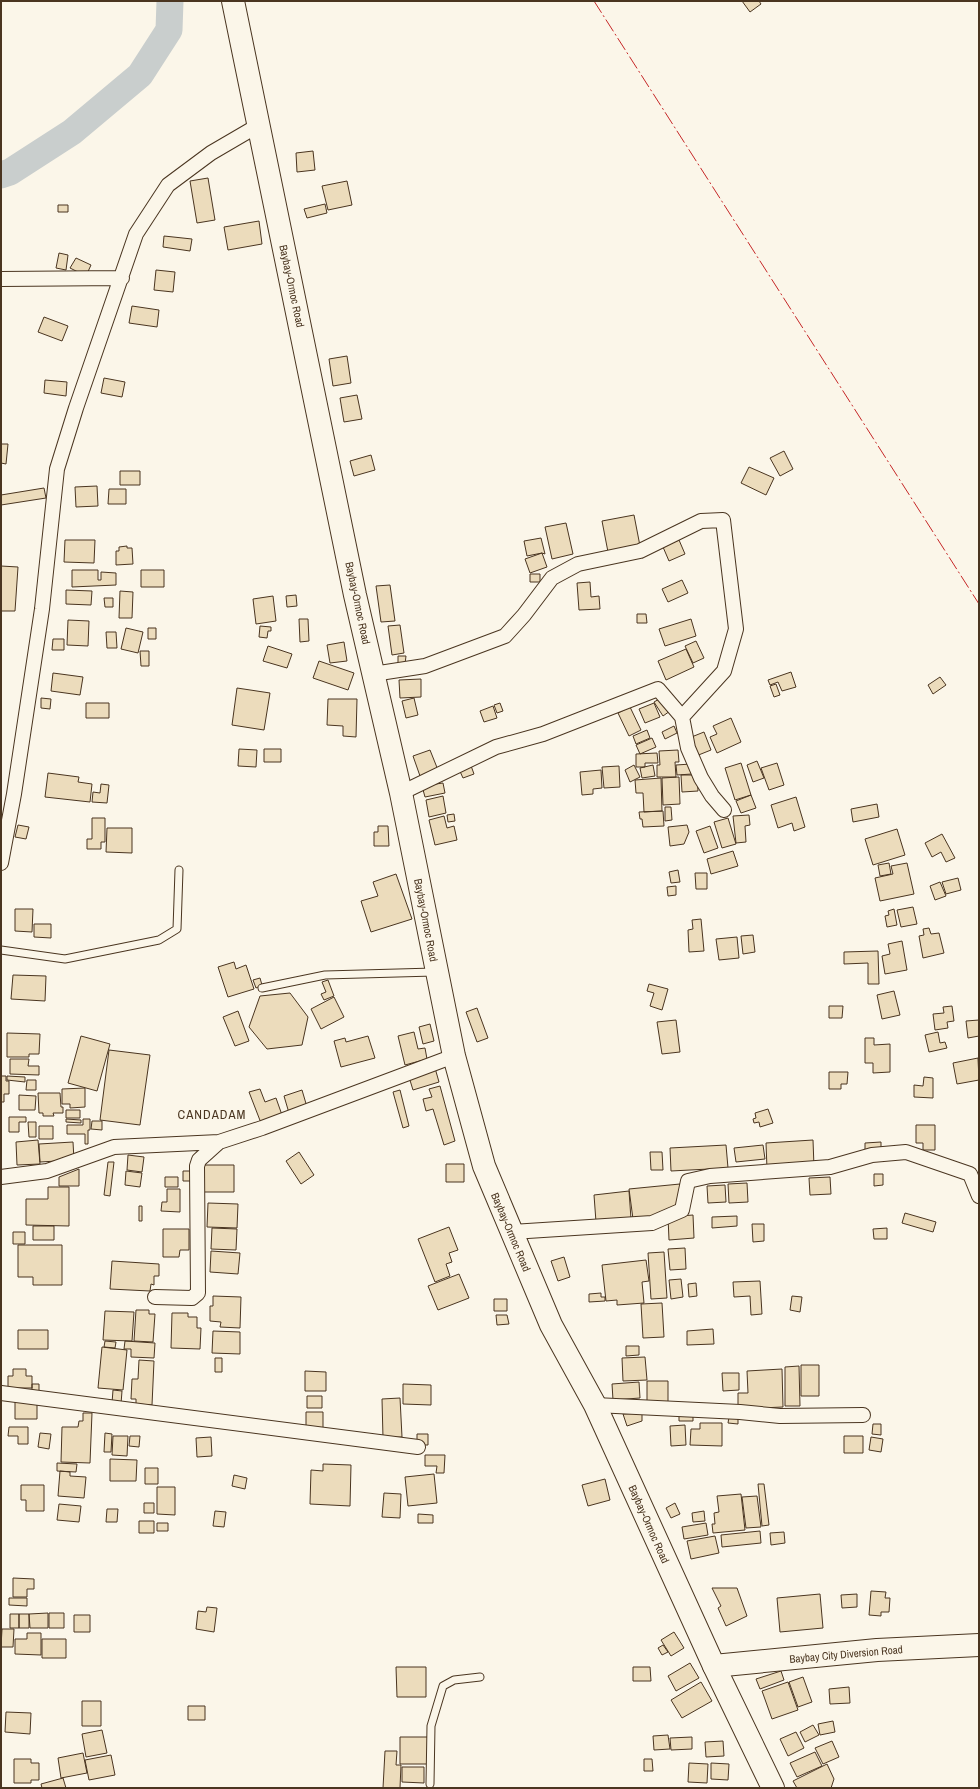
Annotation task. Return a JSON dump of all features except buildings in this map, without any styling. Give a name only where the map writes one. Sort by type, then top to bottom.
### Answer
[{"type":"main road","name":"Baybay-Ormoc Road","points":[[233,1],[355,595],[401,793],[454,1056],[484,1166],[550,1325],[595,1405],[714,1666],[772,1788]]},
{"type":"main road","name":"Baybay City Diversion Road","points":[[714,1666],[877,1650],[979,1645]]},
{"type":"street","points":[[1,863],[14,794],[42,609],[57,469],[76,408],[136,234],[168,185],[211,153],[259,125]]},
{"type":"street","points":[[1,279],[122,278]]},
{"type":"street","points":[[373,674],[433,664],[505,636],[524,616],[552,578],[578,564],[640,551],[701,521],[723,520],[736,629],[724,670],[682,718]]},
{"type":"street","points":[[401,793],[496,747],[542,734],[658,689],[682,718],[688,748],[701,778],[712,796],[724,810]]},
{"type":"street","points":[[1,1177],[47,1171],[114,1147],[220,1142],[262,1128],[454,1056]]},
{"type":"street","points":[[155,1297],[192,1298],[198,1294],[197,1166],[199,1160],[220,1142]]},
{"type":"street","points":[[512,1232],[652,1223],[682,1210],[688,1181],[710,1176],[830,1167],[872,1155],[906,1152],[970,1174],[979,1196]]},
{"type":"street","points":[[1,1393],[418,1448]]},
{"type":"street","points":[[595,1405],[740,1412],[780,1416],[863,1415]]},
{"type":"lane","points":[[1,950],[65,959],[159,940],[177,929],[179,870]]},
{"type":"lane","points":[[262,988],[325,975],[437,972]]},
{"type":"lane","points":[[430,1784],[431,1726],[443,1686],[454,1680],[480,1677]]},
{"type":"waterway","points":[[1,175],[10,172],[72,132],[140,75],[169,30],[170,1]]},
{"type":"power","points":[[594,1],[979,604]]},
{"type":"district","name":"CANDADAM","points":[[212,1114]]}]
